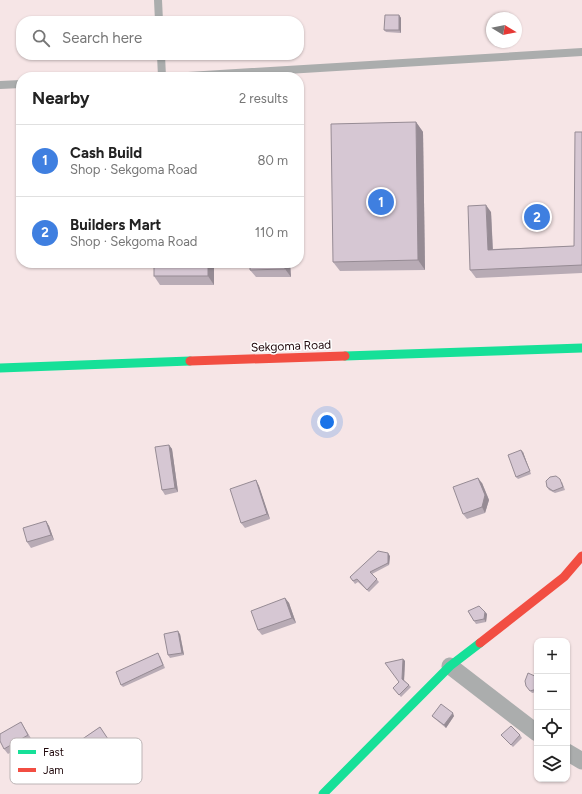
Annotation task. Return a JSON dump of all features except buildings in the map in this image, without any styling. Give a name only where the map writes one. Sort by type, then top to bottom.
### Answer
[{"type":"main road","name":"Sekgoma Road","points":[[0,368],[582,348]]},
{"type":"main road","points":[[323,794],[450,666],[564,577],[582,556]]},
{"type":"street","points":[[450,666],[534,731]]},
{"type":"street","points":[[570,754],[582,761]]},
{"type":"lane","points":[[158,0],[159,16]]},
{"type":"lane","points":[[254,72],[582,52]]},
{"type":"lane","points":[[161,60],[162,72]]},
{"type":"lane","points":[[0,85],[16,84]]},
{"type":"lane","points":[[0,364],[45,367]]},
{"type":"traffic: fast","points":[[345,356],[582,348]]},
{"type":"traffic: fast","points":[[0,368],[190,361]]},
{"type":"traffic: fast","points":[[323,794],[450,666],[480,643]]},
{"type":"traffic: jam","points":[[190,361],[345,356]]},
{"type":"traffic: jam","points":[[480,643],[564,577],[582,556]]},
{"type":"place","name":"Cash Build","points":[[381,202]]},
{"type":"place","name":"Builders Mart","points":[[537,217]]}]
